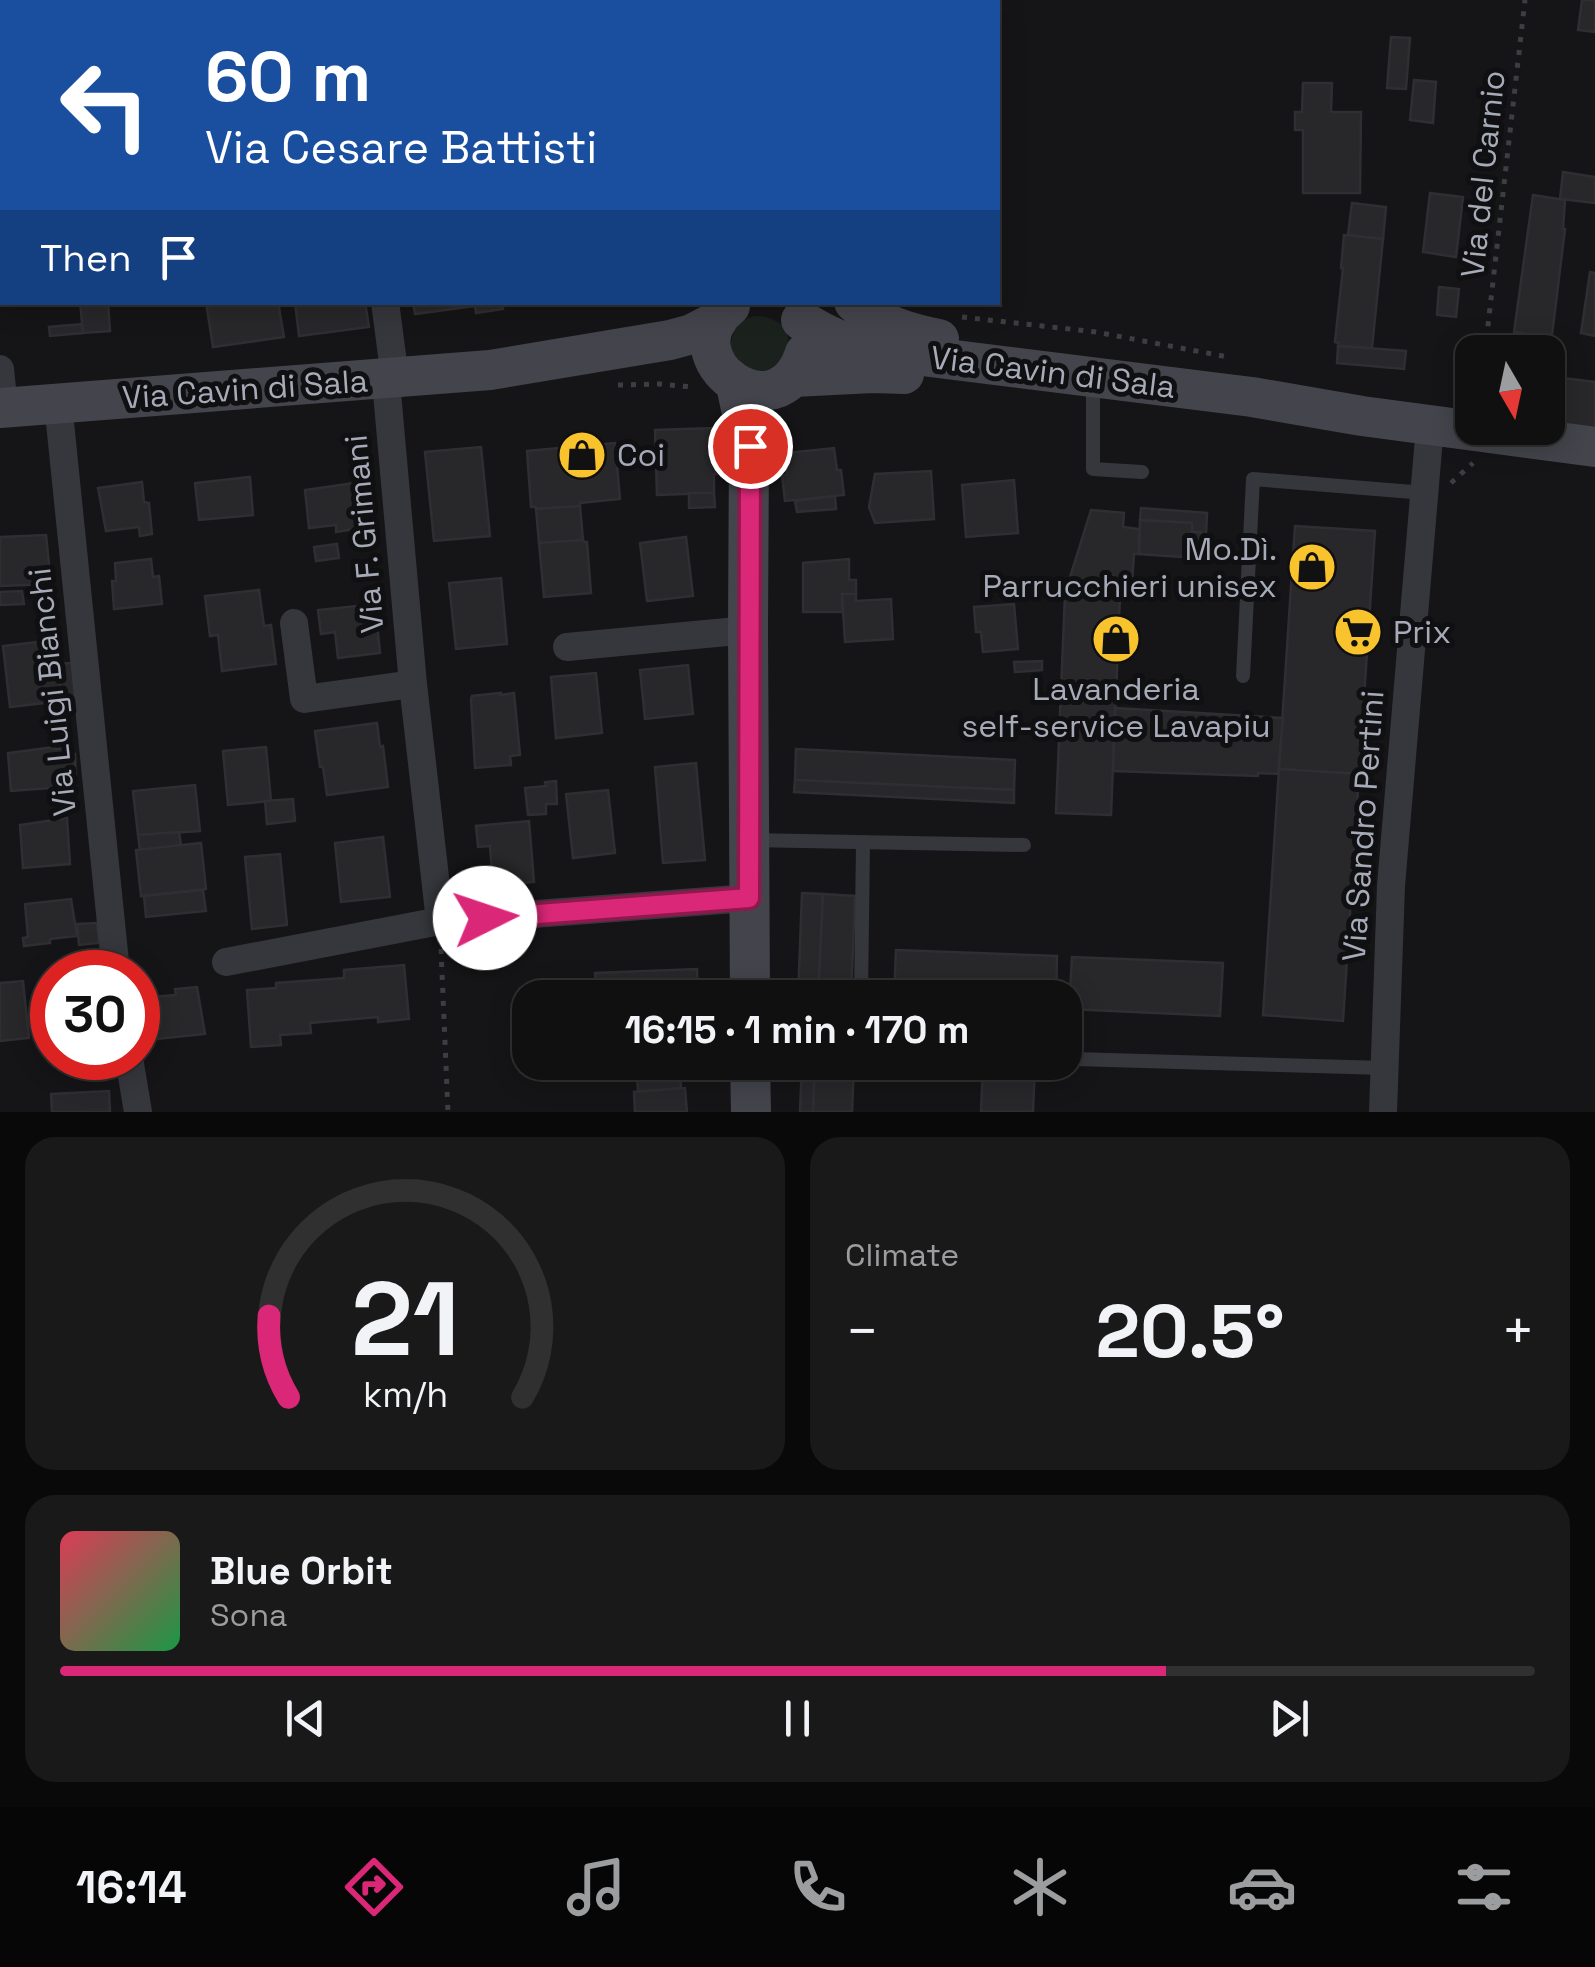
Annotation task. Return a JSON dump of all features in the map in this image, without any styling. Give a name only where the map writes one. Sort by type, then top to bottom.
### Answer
[{"type":"main road","points":[[857,305],[910,333],[1076,360],[1252,397]]},
{"type":"main road","name":"Via Cavin di Sala","points":[[490,370],[670,340],[692,334],[725,309]]},
{"type":"main road","points":[[725,309],[712,338],[713,356],[729,379],[750,446],[750,980]]},
{"type":"main road","name":"Via Cavin di Sala","points":[[792,311],[829,337],[874,350],[1252,397],[1595,448]]},
{"type":"main road","points":[[750,446],[763,411],[802,364],[806,335],[792,311]]},
{"type":"main road","name":"Via Cavin di Sala","points":[[1,395],[58,403],[490,370],[659,366],[700,367],[750,390],[873,373],[1252,397]]},
{"type":"main road","points":[[750,1080],[751,1112]]},
{"type":"street","name":"Via F. Grimani","points":[[384,305],[389,378],[386,394],[412,684],[440,921]]},
{"type":"street","name":"Via Luigi Bianchi","points":[[58,403],[114,950]]},
{"type":"street","name":"Via Sandro Pertini","points":[[1383,1112],[1391,886],[1430,426]]},
{"type":"street","points":[[294,623],[304,699],[412,684]]},
{"type":"street","points":[[567,647],[748,630]]},
{"type":"street","points":[[226,962],[440,921],[749,898]]},
{"type":"street","points":[[132,1080],[138,1112]]},
{"type":"lane","points":[[1093,386],[1093,468],[1142,472]]},
{"type":"lane","points":[[1244,676],[1253,479],[1425,492]]},
{"type":"lane","points":[[748,840],[1024,845]]},
{"type":"lane","points":[[861,980],[863,842]]},
{"type":"lane","points":[[1082,1059],[1384,1068]]},
{"type":"path","name":"Via del Carnio","points":[[1486,335],[1525,0]]},
{"type":"path","points":[[957,315],[1096,332],[1238,359]]},
{"type":"path","points":[[440,921],[448,1112]]},
{"type":"shaded area","points":[[754,316],[766,317],[783,327],[788,345],[777,368],[749,373],[730,353],[738,326]]},
{"type":"building","points":[[1582,0],[1595,0],[1595,32],[1578,30]]},
{"type":"building","points":[[1391,37],[1410,38],[1406,89],[1387,88]]},
{"type":"building","points":[[1414,80],[1436,82],[1433,123],[1410,120]]},
{"type":"building","points":[[1303,83],[1332,83],[1331,112],[1361,112],[1360,193],[1303,193],[1303,130],[1295,130],[1295,112],[1302,112]]},
{"type":"building","points":[[1563,172],[1595,177],[1595,203],[1560,199]]},
{"type":"building","points":[[1430,193],[1463,197],[1456,257],[1423,252]]},
{"type":"building","points":[[1533,195],[1565,200],[1552,335],[1514,332]]},
{"type":"building","points":[[1352,203],[1386,207],[1383,239],[1348,235]]},
{"type":"building","points":[[1344,235],[1383,239],[1372,348],[1338,346],[1335,342]]},
{"type":"building","points":[[1590,272],[1595,273],[1595,336],[1581,333]]},
{"type":"building","points":[[1439,287],[1459,289],[1456,317],[1437,315]]},
{"type":"building","points":[[80,305],[108,305],[110,331],[83,333]]},
{"type":"building","points":[[206,305],[279,305],[284,337],[213,347]]},
{"type":"building","points":[[295,305],[365,305],[369,327],[299,336]]},
{"type":"building","points":[[414,305],[502,305],[503,309],[476,313],[475,306],[415,314]]},
{"type":"building","points":[[82,324],[83,333],[50,336],[49,327]]},
{"type":"building","points":[[1338,346],[1406,351],[1404,369],[1337,363]]},
{"type":"building","points":[[1565,378],[1595,382],[1595,428],[1565,424]]},
{"type":"building","points":[[715,428],[714,493],[657,495],[655,430]]},
{"type":"building","points":[[615,443],[620,499],[580,506],[531,507],[527,451]]},
{"type":"building","points":[[481,447],[490,536],[434,541],[425,452]]},
{"type":"building","points":[[834,448],[844,495],[785,501],[785,453]]},
{"type":"building","points":[[931,471],[934,519],[875,523],[869,507],[875,474]]},
{"type":"building","points":[[250,477],[253,515],[199,520],[195,483]]},
{"type":"building","points":[[1014,480],[1018,533],[966,537],[962,485]]},
{"type":"building","points":[[142,482],[152,534],[140,536],[139,527],[106,531],[98,488]]},
{"type":"building","points":[[362,482],[368,527],[336,532],[336,525],[309,528],[305,490]]},
{"type":"building","points":[[689,493],[714,493],[715,507],[689,508]]},
{"type":"building","points":[[835,496],[836,509],[797,512],[795,501]]},
{"type":"building","points":[[580,506],[583,540],[539,543],[536,509]]},
{"type":"building","points":[[1141,508],[1207,513],[1205,558],[1196,558],[1201,532],[1192,532],[1192,523],[1140,520]]},
{"type":"building","points":[[1091,510],[1124,513],[1123,527],[1139,529],[1139,554],[1134,554],[1132,583],[1120,595],[1065,593]]},
{"type":"building","points":[[1140,520],[1192,523],[1192,532],[1201,532],[1196,558],[1139,554]]},
{"type":"building","points":[[1295,526],[1375,531],[1359,774],[1279,769]]},
{"type":"building","points":[[46,535],[51,584],[0,586],[0,537]]},
{"type":"building","points":[[686,537],[693,596],[647,601],[640,543]]},
{"type":"building","points":[[587,542],[591,593],[544,597],[539,543]]},
{"type":"building","points":[[337,544],[339,558],[316,561],[314,547]]},
{"type":"building","points":[[151,559],[153,577],[159,576],[162,604],[114,609],[115,563]]},
{"type":"building","points":[[849,559],[849,580],[856,580],[856,594],[842,594],[842,612],[803,612],[803,563]]},
{"type":"building","points":[[501,578],[507,644],[456,649],[449,583]]},
{"type":"building","points":[[259,590],[264,626],[271,625],[276,664],[222,671],[218,635],[210,636],[205,596]]},
{"type":"building","points":[[22,591],[24,604],[0,605],[0,592]]},
{"type":"building","points":[[1065,593],[1120,595],[1111,815],[1056,813]]},
{"type":"building","points":[[842,594],[856,594],[856,601],[891,599],[893,639],[845,642]]},
{"type":"building","points":[[375,604],[380,653],[338,658],[335,632],[321,634],[318,610]]},
{"type":"building","points":[[1014,604],[1018,649],[983,652],[974,607]]},
{"type":"building","points":[[55,640],[62,701],[10,707],[3,646]]},
{"type":"building","points":[[1042,661],[1042,670],[1015,672],[1014,662]]},
{"type":"building","points":[[79,662],[83,699],[62,701],[58,664]]},
{"type":"building","points":[[688,665],[693,714],[645,719],[640,670]]},
{"type":"building","points":[[596,673],[602,733],[556,738],[551,677]]},
{"type":"building","points":[[514,693],[520,755],[510,756],[511,765],[475,768],[472,696]]},
{"type":"building","points":[[1115,708],[1283,718],[1278,774],[1113,771]]},
{"type":"building","points":[[377,723],[388,787],[327,795],[315,731]]},
{"type":"building","points":[[266,747],[271,801],[228,805],[223,751]]},
{"type":"building","points":[[72,748],[76,786],[11,791],[8,753]]},
{"type":"building","points":[[796,749],[1015,760],[1014,790],[795,780]]},
{"type":"building","points":[[696,763],[705,860],[663,863],[655,767]]},
{"type":"building","points":[[1279,769],[1359,774],[1343,1021],[1263,1015]]},
{"type":"building","points":[[795,780],[1014,790],[1014,803],[794,792]]},
{"type":"building","points":[[556,781],[557,804],[546,804],[546,814],[528,815],[525,788]]},
{"type":"building","points":[[195,785],[200,831],[138,835],[133,791]]},
{"type":"building","points":[[608,790],[615,853],[573,858],[566,794]]},
{"type":"building","points":[[293,799],[295,821],[267,824],[265,801]]},
{"type":"building","points":[[67,818],[70,864],[23,868],[20,825]]},
{"type":"building","points":[[529,821],[534,882],[493,886],[490,846],[478,847],[476,826]]},
{"type":"building","points":[[179,832],[181,845],[140,850],[138,835]]},
{"type":"building","points":[[383,837],[390,897],[341,902],[335,843]]},
{"type":"building","points":[[201,843],[206,889],[141,896],[136,850]]},
{"type":"building","points":[[280,854],[287,925],[252,929],[245,857]]},
{"type":"building","points":[[203,890],[206,911],[146,917],[144,896]]},
{"type":"building","points":[[802,893],[823,894],[819,980],[799,980]]},
{"type":"building","points":[[823,894],[855,896],[852,980],[819,980]]},
{"type":"building","points":[[71,899],[77,936],[24,946],[23,938],[28,937],[25,904]]},
{"type":"building","points":[[97,923],[99,943],[79,945],[77,924]]},
{"type":"building","points":[[896,950],[1057,956],[1056,980],[895,980]]},
{"type":"building","points":[[1072,957],[1223,963],[1220,1016],[1082,1010],[1082,980],[1071,980]]},
{"type":"building","points":[[404,965],[409,1019],[378,1022],[378,1017],[310,1023],[311,1033],[280,1035],[281,1045],[251,1047],[247,990],[276,988],[276,983],[344,978],[344,970]]},
{"type":"building","points":[[697,969],[697,980],[596,980],[595,973]]},
{"type":"building","points":[[23,981],[29,1038],[0,1041],[0,983]]},
{"type":"building","points":[[197,987],[205,1034],[160,1039],[160,996],[176,995],[175,989]]},
{"type":"building","points":[[637,1080],[680,1080],[681,1088],[638,1092]]},
{"type":"building","points":[[801,1080],[814,1080],[813,1112],[800,1112]]},
{"type":"building","points":[[814,1080],[853,1080],[852,1112],[813,1112]]},
{"type":"building","points":[[982,1080],[1034,1080],[1033,1112],[981,1112]]},
{"type":"building","points":[[685,1088],[687,1112],[635,1112],[634,1092]]},
{"type":"building","points":[[109,1091],[110,1112],[52,1112],[51,1094]]},
{"type":"place","name":"Coi","points":[[582,455]]},
{"type":"place","name":"Mo.Dì. Parrucchieri unisex","points":[[1312,567]]},
{"type":"place","name":"Prix","points":[[1358,632]]},
{"type":"place","name":"Lavanderia self-service Lavapiu","points":[[1116,639]]},
{"type":"route","points":[[485,918],[749,898],[750,446]]}]
